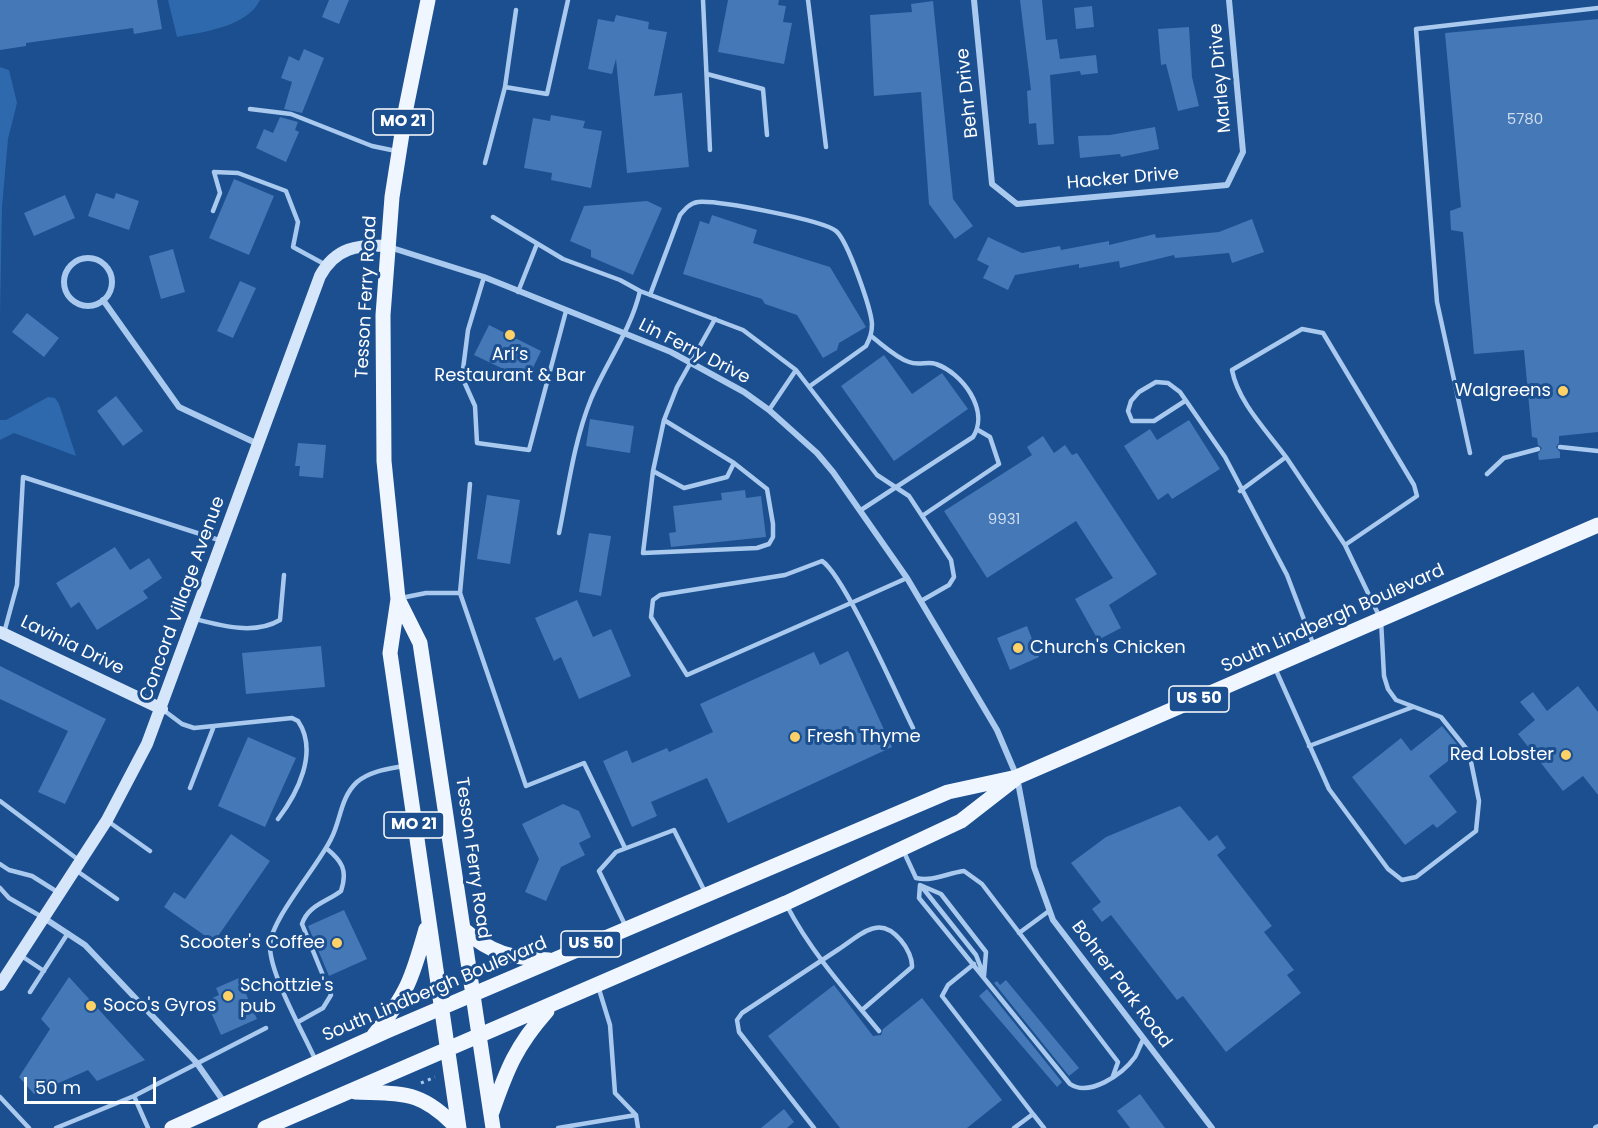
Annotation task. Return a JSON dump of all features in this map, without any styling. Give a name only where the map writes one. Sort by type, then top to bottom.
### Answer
[{"type":"main road","name":"Tesson Ferry Road","points":[[428,0],[399,151],[387,246],[382,406],[388,517],[398,599],[390,653],[458,1128]]},
{"type":"main road","name":"South Lindbergh Boulevard","points":[[172,1128],[224,1102],[372,1037],[706,894],[948,792],[1017,777],[1598,525]]},
{"type":"main road","name":"Tesson Ferry Road","points":[[398,599],[420,644],[492,1121]]},
{"type":"main road","name":"South Lindbergh Boulevard","points":[[274,1126],[786,903],[961,821],[1017,777]]},
{"type":"main road","points":[[372,1037],[405,994],[414,975],[428,923]]},
{"type":"main road","points":[[463,929],[483,946],[501,955],[552,961]]},
{"type":"main road","points":[[492,1121],[510,1060],[519,1044],[550,1006]]},
{"type":"main road","points":[[349,1092],[415,1096],[427,1101],[458,1128]]},
{"type":"street","name":"Behr Drive","points":[[974,0],[992,184]]},
{"type":"street","name":"Marley Drive","points":[[1229,0],[1243,152]]},
{"type":"street","name":"Hacker Drive","points":[[992,184],[1017,204],[1227,185],[1243,152]]},
{"type":"street","points":[[326,265],[342,250],[354,246],[387,246]]},
{"type":"street","name":"Lin Ferry Drive","points":[[387,246],[484,277],[625,333],[728,382],[768,410],[817,453],[861,510],[907,578],[997,730],[1017,777]]},
{"type":"street","points":[[93,258],[111,273],[111,286],[103,300],[87,305],[79,304],[67,292],[66,273],[76,261],[93,258]]},
{"type":"street","name":"Concord Village Avenue","points":[[1,982],[107,820],[133,774],[162,709],[326,265]]},
{"type":"street","points":[[103,300],[179,407],[259,444]]},
{"type":"street","name":"Lavinia Drive","points":[[2,632],[162,709]]},
{"type":"street","name":"Bohrer Park Road","points":[[1017,777],[1034,867],[1049,911],[1068,944],[1212,1128]]},
{"type":"street","points":[[44,918],[85,945],[196,1062],[224,1102]]},
{"type":"lane","points":[[505,87],[547,94],[568,0]]},
{"type":"lane","points":[[703,0],[710,150]]},
{"type":"lane","points":[[808,0],[826,147]]},
{"type":"lane","points":[[1470,453],[1437,302],[1416,28],[1598,8]]},
{"type":"lane","points":[[485,163],[505,87],[516,10]]},
{"type":"lane","points":[[707,74],[763,89],[767,135]]},
{"type":"lane","points":[[250,109],[291,114],[372,146],[399,151]]},
{"type":"lane","points":[[213,211],[220,193],[214,172],[238,173],[286,191],[298,222],[293,247],[326,265]]},
{"type":"lane","points":[[650,295],[680,215],[688,205],[698,202],[716,204],[807,220],[836,231],[848,248],[872,322],[871,336],[866,346],[810,386]]},
{"type":"lane","points":[[493,217],[563,259],[743,330],[796,370],[877,475],[909,496],[951,560],[954,577],[949,585],[921,601]]},
{"type":"lane","points":[[518,292],[537,244]]},
{"type":"lane","points":[[484,277],[468,330],[462,377],[475,406],[477,443],[529,450],[566,311]]},
{"type":"lane","points":[[559,533],[576,450],[590,401],[636,309],[640,291]]},
{"type":"lane","points":[[664,420],[734,463],[767,489],[773,537],[769,544],[757,548],[643,553],[653,471],[664,420],[677,387],[716,319]]},
{"type":"lane","points":[[1274,666],[1329,789],[1388,869],[1402,880],[1416,877],[1476,831],[1479,801],[1469,752],[1441,717],[1396,700],[1388,689],[1384,676],[1381,620],[1345,545],[1249,406],[1234,379],[1232,370],[1302,329],[1323,333],[1414,485],[1417,496],[1345,545]]},
{"type":"lane","points":[[861,510],[973,437],[978,430],[979,417],[970,393],[949,369],[933,362],[912,363],[871,336]]},
{"type":"lane","points":[[768,410],[796,370]]},
{"type":"lane","points":[[1185,401],[1154,421],[1132,421],[1128,411],[1131,400],[1139,392],[1156,382],[1168,383],[1185,401],[1225,458],[1240,491],[1287,575],[1315,648]]},
{"type":"lane","points":[[922,516],[999,464],[990,437],[978,430]]},
{"type":"lane","points":[[1560,447],[1598,451]]},
{"type":"lane","points":[[1487,474],[1504,458],[1538,449]]},
{"type":"lane","points":[[1240,491],[1286,457]]},
{"type":"lane","points":[[653,471],[684,488],[727,477],[734,463]]},
{"type":"lane","points":[[2,632],[17,585],[24,477],[223,542]]},
{"type":"lane","points":[[470,484],[460,593],[526,786],[584,763],[625,848]]},
{"type":"lane","points":[[907,578],[850,603],[687,675],[651,617],[653,600],[660,595],[785,575],[822,561],[829,565],[850,603],[913,728]]},
{"type":"lane","points":[[195,619],[229,628],[270,626],[280,620],[284,575]]},
{"type":"lane","points":[[398,599],[426,593],[460,593]]},
{"type":"lane","points":[[1309,746],[1413,706]]},
{"type":"lane","points":[[162,709],[182,724],[194,728],[292,718],[301,726],[305,768],[301,783],[278,819]]},
{"type":"lane","points":[[190,788],[214,726]]},
{"type":"lane","points":[[316,1062],[272,964],[270,944],[277,926],[332,838],[344,800],[358,782],[376,771],[405,765]]},
{"type":"lane","points":[[0,801],[117,898]]},
{"type":"lane","points":[[107,820],[150,851]]},
{"type":"lane","points":[[626,929],[598,871],[616,852],[625,848],[674,830],[706,894]]},
{"type":"lane","points":[[298,1022],[323,1008],[331,995],[302,924],[304,915],[313,907],[341,891],[345,870],[340,859],[326,848]]},
{"type":"lane","points":[[902,848],[920,885],[976,955],[984,976]]},
{"type":"lane","points":[[0,864],[9,870],[32,876],[60,893]]},
{"type":"lane","points":[[916,878],[928,881],[948,873],[964,871],[982,884],[1118,1062],[1113,1076]]},
{"type":"lane","points":[[920,885],[919,898],[1070,1084],[1078,1090],[1093,1088],[1113,1076],[1134,1058],[1143,1040]]},
{"type":"lane","points":[[920,885],[941,894],[986,952],[984,976]]},
{"type":"lane","points":[[0,888],[9,898],[44,918]]},
{"type":"lane","points":[[0,898],[9,898]]},
{"type":"lane","points":[[786,903],[800,931],[879,1031]]},
{"type":"lane","points":[[1019,933],[1049,911]]},
{"type":"lane","points":[[814,1128],[739,1032],[737,1025],[742,1013],[873,928],[890,929],[911,956],[912,967],[862,1010]]},
{"type":"lane","points":[[30,992],[68,933]]},
{"type":"lane","points":[[20,955],[44,971]]},
{"type":"lane","points":[[974,964],[948,985],[942,996],[1044,1128]]},
{"type":"lane","points":[[598,986],[610,1025],[615,1093],[636,1115],[638,1128]]},
{"type":"lane","points":[[57,1128],[134,1096],[196,1062],[266,1028]]},
{"type":"lane","points":[[134,1096],[148,1128]]},
{"type":"lane","points":[[0,1097],[29,1128]]},
{"type":"lane","points":[[1014,1128],[1033,1114]]},
{"type":"lane","points":[[558,1128],[636,1115]]},
{"type":"path","points":[[419,1086],[439,1076]]},
{"type":"shaded area","points":[[168,0],[260,0],[254,9],[235,22],[223,27],[177,37]]},
{"type":"shaded area","points":[[0,67],[9,70],[17,103],[8,139],[2,207],[0,316]]},
{"type":"shaded area","points":[[48,397],[55,398],[59,404],[76,456],[14,433],[0,440],[0,420],[6,420]]},
{"type":"building","points":[[0,0],[157,0],[162,29],[134,34],[133,28],[26,43],[26,46],[0,50]]},
{"type":"building","points":[[329,0],[349,0],[339,24],[322,17]]},
{"type":"building","points":[[728,0],[779,0],[778,5],[786,6],[783,22],[792,23],[784,64],[718,52]]},
{"type":"building","points":[[1020,0],[1042,0],[1046,40],[1057,39],[1060,59],[1096,55],[1098,73],[1081,75],[1080,71],[1050,75],[1054,144],[1038,145],[1036,123],[1029,124],[1027,91],[1031,90]]},
{"type":"building","points":[[933,1],[953,199],[973,226],[955,239],[929,204],[921,92],[874,96],[870,15],[912,12],[911,4]]},
{"type":"building","points":[[1092,6],[1094,27],[1076,29],[1074,8]]},
{"type":"building","points":[[616,15],[649,22],[648,29],[667,32],[654,96],[682,93],[689,167],[627,173],[616,59],[612,74],[588,69],[598,19],[614,22]]},
{"type":"building","points":[[1598,19],[1598,432],[1559,436],[1559,443],[1556,447],[1560,452],[1560,458],[1539,460],[1538,454],[1542,448],[1538,445],[1537,438],[1532,437],[1524,350],[1474,354],[1463,232],[1451,230],[1450,211],[1461,207],[1445,33]]},
{"type":"building","points":[[1189,27],[1192,77],[1199,106],[1178,111],[1166,64],[1161,65],[1158,29]]},
{"type":"building","points":[[304,49],[324,58],[302,113],[284,109],[292,82],[281,78],[289,56],[299,61]]},
{"type":"building","points":[[551,115],[585,121],[583,128],[602,131],[591,188],[551,180],[552,173],[524,168],[533,118],[550,121]]},
{"type":"building","points":[[280,117],[298,122],[295,130],[299,132],[286,162],[256,148],[264,129],[273,133]]},
{"type":"building","points":[[1155,127],[1159,149],[1121,157],[1120,154],[1080,158],[1078,136],[1110,135]]},
{"type":"building","points":[[234,179],[274,196],[249,255],[209,238]]},
{"type":"building","points":[[96,193],[114,199],[116,193],[139,201],[129,230],[88,216]]},
{"type":"building","points":[[65,195],[75,218],[34,236],[24,213]]},
{"type":"building","points":[[647,201],[662,208],[633,275],[591,257],[591,250],[570,241],[584,206]]},
{"type":"building","points":[[712,215],[757,230],[753,243],[830,267],[866,327],[839,343],[837,350],[823,358],[797,315],[765,304],[762,299],[683,274],[700,221],[709,224]]},
{"type":"building","points":[[1252,219],[1264,252],[1232,263],[1229,253],[1175,258],[1174,255],[1120,268],[1119,261],[1079,268],[1079,264],[1015,275],[1008,290],[983,278],[989,266],[977,260],[988,237],[1022,253],[1060,246],[1061,250],[1109,241],[1109,245],[1155,234],[1156,238],[1219,232]]},
{"type":"building","points":[[173,249],[185,292],[161,299],[149,256]]},
{"type":"building","points":[[240,281],[256,288],[233,338],[217,331]]},
{"type":"building","points":[[27,313],[59,338],[44,357],[12,332]]},
{"type":"building","points":[[489,325],[541,351],[530,374],[518,368],[514,374],[474,355]]},
{"type":"building","points":[[884,355],[912,394],[942,373],[968,409],[894,461],[841,386]]},
{"type":"building","points":[[116,396],[143,431],[123,446],[97,411]]},
{"type":"building","points":[[590,419],[634,426],[630,453],[586,446]]},
{"type":"building","points":[[1189,420],[1220,469],[1172,499],[1168,493],[1158,500],[1124,446],[1150,429],[1157,440]]},
{"type":"building","points":[[1043,436],[1054,453],[1065,445],[1072,455],[1077,453],[1157,574],[1109,605],[1121,628],[1098,640],[1075,599],[1113,578],[1076,521],[987,578],[944,511],[1032,455],[1027,447]]},
{"type":"building","points":[[298,443],[326,445],[323,478],[299,476],[300,466],[295,466]]},
{"type":"building","points":[[745,490],[746,498],[761,496],[766,537],[671,547],[669,533],[676,532],[673,506],[722,500],[721,493]]},
{"type":"building","points":[[487,495],[520,500],[510,564],[477,559]]},
{"type":"building","points":[[589,533],[611,536],[601,596],[579,592]]},
{"type":"building","points":[[115,547],[130,570],[149,558],[162,578],[143,591],[148,598],[97,630],[79,602],[71,608],[56,583]]},
{"type":"building","points":[[577,600],[593,637],[611,629],[631,676],[579,699],[561,657],[554,661],[535,618]]},
{"type":"building","name":"Church's Chicken","points":[[1027,626],[1039,657],[1010,670],[997,638]]},
{"type":"building","points":[[321,646],[325,687],[246,694],[242,653]]},
{"type":"building","name":"Fresh Thyme","points":[[848,651],[892,747],[728,823],[707,778],[651,802],[657,816],[632,827],[603,761],[627,750],[632,763],[667,748],[669,752],[713,732],[700,704],[814,652],[820,665]]},
{"type":"building","points":[[0,666],[106,719],[65,804],[38,792],[68,731],[0,699]]},
{"type":"building","name":"Red Lobster","points":[[1578,686],[1598,712],[1598,795],[1583,776],[1563,791],[1518,734],[1535,720],[1520,702],[1533,692],[1547,711]]},
{"type":"building","points":[[1442,726],[1462,750],[1429,776],[1457,812],[1437,828],[1433,824],[1405,845],[1352,777],[1401,738],[1411,751]]},
{"type":"building","points":[[248,737],[296,758],[265,827],[218,806]]},
{"type":"building","points":[[563,804],[579,811],[591,837],[579,843],[585,855],[561,867],[546,901],[525,892],[539,859],[522,824]]},
{"type":"building","points":[[1180,806],[1209,841],[1217,835],[1226,848],[1217,855],[1272,926],[1264,932],[1294,970],[1287,975],[1301,993],[1226,1052],[1183,996],[1177,1000],[1111,915],[1102,922],[1092,909],[1101,902],[1071,863],[1106,837]]},
{"type":"building","points":[[231,834],[270,861],[214,942],[164,907],[174,892],[185,899]]},
{"type":"building","name":"Scooter's Coffee","points":[[344,910],[367,959],[329,976],[308,926]]},
{"type":"building","points":[[69,977],[145,1060],[97,1081],[88,1070],[34,1094],[19,1077],[50,1029],[41,1019]]},
{"type":"building","points":[[239,978],[257,1019],[221,1035],[206,1001],[219,995],[216,988]]},
{"type":"building","points":[[1006,980],[1079,1068],[1069,1076],[994,983],[997,981],[1000,985]]},
{"type":"building","points":[[834,985],[873,1036],[881,1035],[883,1029],[922,998],[1002,1100],[967,1128],[840,1128],[768,1036]]},
{"type":"building","points":[[987,989],[1062,1082],[1057,1087],[979,996]]},
{"type":"building","points":[[1140,1094],[1165,1128],[1130,1128],[1117,1111]]},
{"type":"building","points":[[784,1109],[794,1122],[787,1128],[761,1128]]},
{"type":"place","name":"Ari’s Restaurant & Bar","points":[[510,335]]},
{"type":"place","name":"Walgreens","points":[[1563,391]]},
{"type":"place","name":"Church's Chicken","points":[[1018,648]]},
{"type":"place","name":"Fresh Thyme","points":[[795,737]]},
{"type":"place","name":"Red Lobster","points":[[1566,755]]},
{"type":"place","name":"Scooter's Coffee","points":[[337,943]]},
{"type":"place","name":"Schottzie's pub","points":[[228,996]]},
{"type":"place","name":"Soco's Gyros","points":[[91,1006]]}]
